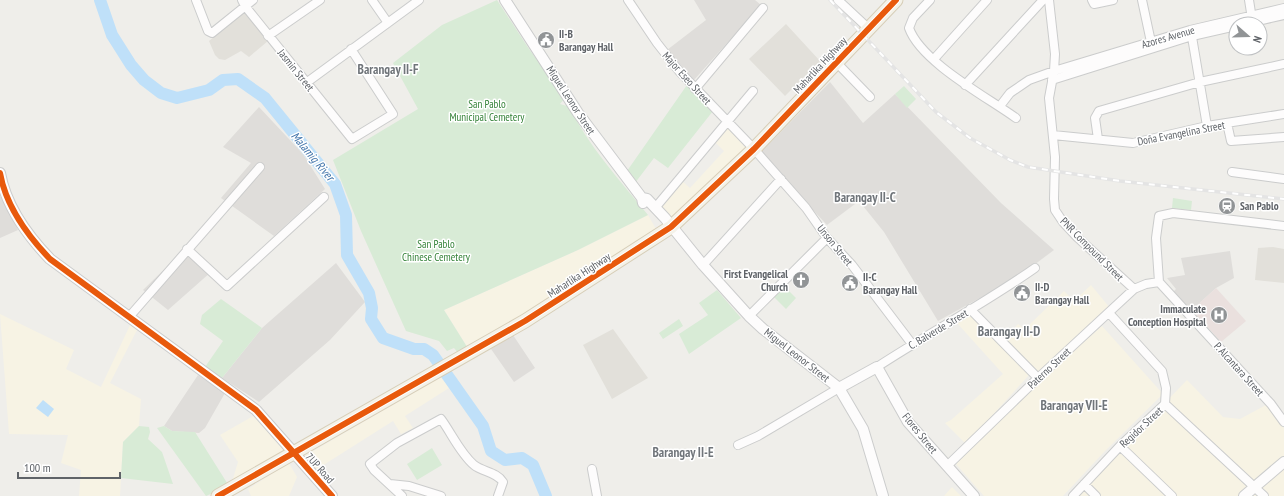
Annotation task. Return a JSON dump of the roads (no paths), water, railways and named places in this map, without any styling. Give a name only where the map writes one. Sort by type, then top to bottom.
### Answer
[{"type":"main road","name":"Maharlika Highway","points":[[218,496],[448,366],[672,230],[754,149],[896,0]]},
{"type":"street","points":[[196,0],[208,31],[212,33],[243,3],[253,0]]},
{"type":"street","points":[[268,36],[320,0]]},
{"type":"street","points":[[372,0],[388,23]]},
{"type":"street","points":[[306,83],[419,0]]},
{"type":"street","name":"Miguel Leonor Street","points":[[505,0],[578,113],[642,198],[643,203],[672,230]]},
{"type":"street","name":"Major Eseo Street","points":[[628,0],[657,43],[695,89],[754,149]]},
{"type":"street","points":[[838,0],[868,28]]},
{"type":"street","points":[[930,0],[913,18],[909,28],[912,36],[934,59],[965,85],[1000,106],[1016,118]]},
{"type":"street","points":[[934,59],[987,0]]},
{"type":"street","points":[[965,85],[1043,0]]},
{"type":"street","name":"PNR Compound Street","points":[[1049,0],[1055,54],[1054,71],[1049,98],[1056,172],[1054,198],[1055,210],[1063,222],[1077,237],[1134,289]]},
{"type":"street","points":[[1092,0],[1094,4],[1113,0]]},
{"type":"street","points":[[1142,0],[1151,42]]},
{"type":"street","points":[[1249,0],[1250,16]]},
{"type":"street","name":"Jasmin Street","points":[[243,3],[352,139],[393,114],[351,49]]},
{"type":"street","points":[[695,89],[763,8]]},
{"type":"street","name":"Azores Avenue","points":[[1263,16],[1284,8]]},
{"type":"street","name":"Azores Avenue","points":[[1268,18],[1284,15]]},
{"type":"street","name":"Azores Avenue","points":[[1000,106],[1010,93],[1029,80],[1054,71],[1151,42],[1228,25]]},
{"type":"street","name":"Azores Avenue","points":[[1052,80],[1191,33],[1228,27]]},
{"type":"street","points":[[1191,33],[1208,126]]},
{"type":"street","points":[[836,62],[870,97]]},
{"type":"street","points":[[1098,140],[1095,118],[1099,111],[1200,82],[1284,64]]},
{"type":"street","points":[[654,208],[681,178],[753,91]]},
{"type":"street","name":"Doña Evangelina Street","points":[[1053,135],[1133,143],[1208,126],[1284,114]]},
{"type":"street","points":[[1227,123],[1231,141],[1284,137]]},
{"type":"street","name":"Unson Street","points":[[754,149],[806,208],[828,238],[852,265],[912,344]]},
{"type":"street","points":[[129,317],[260,167]]},
{"type":"street","points":[[1232,172],[1284,179]]},
{"type":"street","name":"7UP Road","points":[[0,173],[11,205],[20,224],[33,242],[50,259],[256,410],[332,496]]},
{"type":"street","points":[[703,265],[781,179]]},
{"type":"street","points":[[187,250],[227,286],[324,197]]},
{"type":"street","name":"Miguel Leonor Street","points":[[642,198],[647,199],[672,230],[749,316],[763,329],[840,388],[863,429],[883,496]]},
{"type":"street","points":[[1159,282],[1156,238],[1159,216],[1173,213],[1184,213],[1284,226]]},
{"type":"street","points":[[749,316],[828,238]]},
{"type":"street","name":"C. Balverde Street","points":[[840,388],[1008,287],[1035,268]]},
{"type":"street","name":"Paterno Street","points":[[947,466],[1038,378],[1134,289],[1146,284],[1159,282]]},
{"type":"street","name":"P. Alcantara Street","points":[[1159,282],[1271,404],[1284,422]]},
{"type":"street","points":[[970,309],[1038,378]]},
{"type":"street","name":"Regidor Street","points":[[1073,496],[1120,446],[1165,404],[1166,388],[1162,371],[1109,313]]},
{"type":"street","name":"Flores Street","points":[[877,367],[908,422],[974,496]]},
{"type":"street","points":[[738,445],[758,436],[840,388]]},
{"type":"street","points":[[1165,404],[1264,496]]},
{"type":"street","points":[[402,496],[374,470],[370,464],[397,443],[441,419],[464,455],[475,466],[500,478],[503,482],[498,496]]},
{"type":"street","points":[[1120,446],[1172,496]]},
{"type":"street","points":[[1244,496],[1284,462]]},
{"type":"street","points":[[592,469],[597,496]]},
{"type":"street","points":[[390,484],[409,486],[441,496]]},
{"type":"street","points":[[1084,484],[1096,496]]},
{"type":"water","points":[[43,400],[54,409],[48,417],[36,408]]},
{"type":"waterway","name":"Malamig River","points":[[100,0],[112,35],[131,65],[144,80],[161,93],[177,98],[209,90],[223,80],[238,79],[265,98],[335,184],[346,215],[347,255],[369,293],[372,308],[371,319],[383,338],[414,349],[424,349],[433,355],[483,426],[491,451],[505,460],[522,458],[533,465],[546,496]]},
{"type":"railway","points":[[830,0],[936,112],[970,138],[1010,160],[1028,167],[1120,181],[1284,199]]},
{"type":"place","name":"II-B Barangay Hall","points":[[546,40]]},
{"type":"place","name":"San Pablo","points":[[1227,206]]},
{"type":"place","name":"First Evangelical Church","points":[[801,280]]},
{"type":"place","name":"II-C Barangay Hall","points":[[850,283]]},
{"type":"place","name":"II-D Barangay Hall","points":[[1022,293]]},
{"type":"place","name":"Immaculate Conception Hospital","points":[[1219,315]]},
{"type":"district","name":"Barangay II-F","points":[[388,69]]},
{"type":"district","name":"Barangay II-C","points":[[865,197]]},
{"type":"district","name":"Barangay II-D","points":[[1009,331]]},
{"type":"district","name":"Barangay VII-E","points":[[1074,405]]},
{"type":"district","name":"Barangay II-E","points":[[683,452]]},
{"type":"park label","name":"San Pablo Municipal Cemetery","points":[[487,110]]},
{"type":"park label","name":"San Pablo Chinese Cemetery","points":[[436,250]]}]
